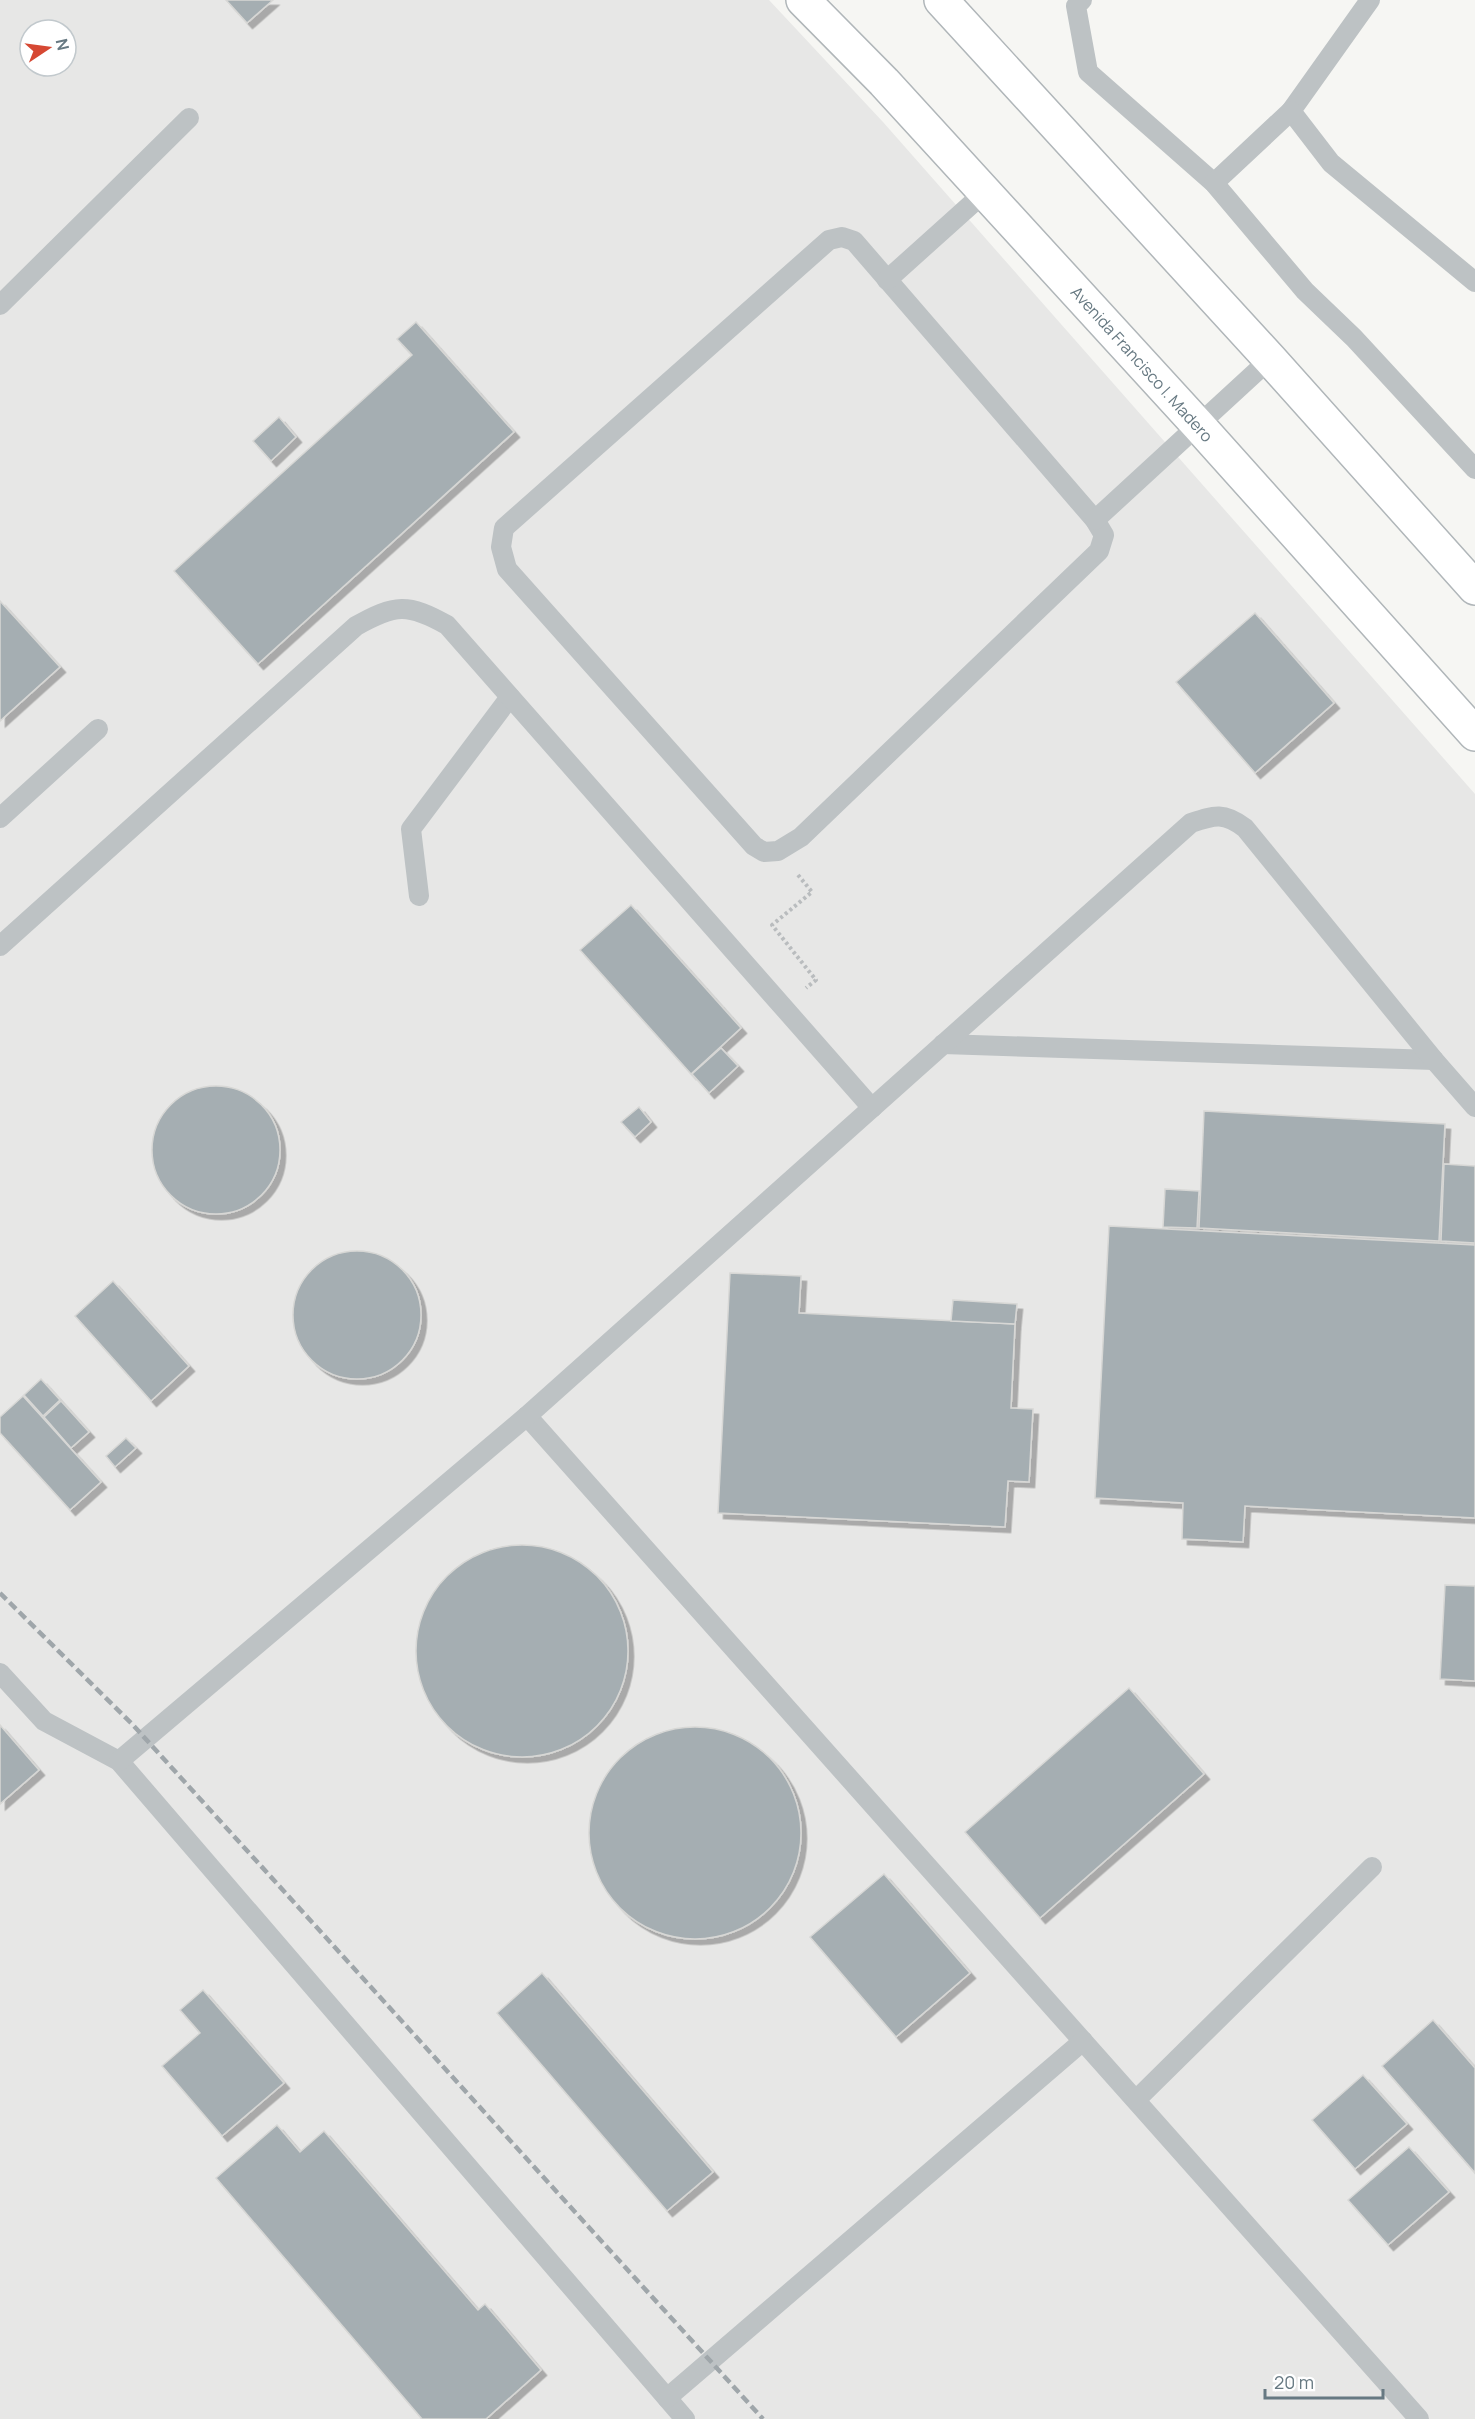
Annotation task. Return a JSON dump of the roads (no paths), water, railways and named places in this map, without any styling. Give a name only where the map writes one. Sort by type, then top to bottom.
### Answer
[{"type":"main road","name":"Avenida Francisco I. Madero","points":[[803,0],[884,82],[985,192],[1475,734]]},
{"type":"main road","points":[[942,0],[1270,359],[1475,588]]},
{"type":"lane","points":[[1082,0],[1076,6],[1088,72],[1214,183],[1305,291],[1354,338],[1475,469]]},
{"type":"lane","points":[[1214,183],[1291,111],[1370,0]]},
{"type":"lane","points":[[1291,111],[1331,163],[1475,282]]},
{"type":"lane","points":[[0,305],[189,118]]},
{"type":"lane","points":[[887,280],[985,192]]},
{"type":"lane","points":[[842,237],[854,241],[1095,520],[1104,535],[1099,551],[801,837],[778,851],[764,852],[754,846],[507,568],[501,547],[504,528],[829,240],[842,237]]},
{"type":"lane","points":[[1095,520],[1270,359]]},
{"type":"lane","points":[[0,946],[356,626],[381,612],[400,608],[424,612],[447,625],[872,1107]]},
{"type":"lane","points":[[419,896],[411,829],[510,697]]},
{"type":"lane","points":[[0,818],[98,729]]},
{"type":"lane","points":[[119,1761],[527,1416],[1191,823],[1214,816],[1231,817],[1245,828],[1475,1107]]},
{"type":"lane","points":[[943,1044],[1434,1060]]},
{"type":"lane","points":[[527,1416],[1419,2419]]},
{"type":"lane","points":[[0,1673],[44,1721],[119,1761],[685,2419]]},
{"type":"lane","points":[[1136,2100],[1372,1867]]},
{"type":"lane","points":[[667,2398],[1083,2041]]},
{"type":"railway","points":[[0,1593],[133,1725],[763,2419]]}]
